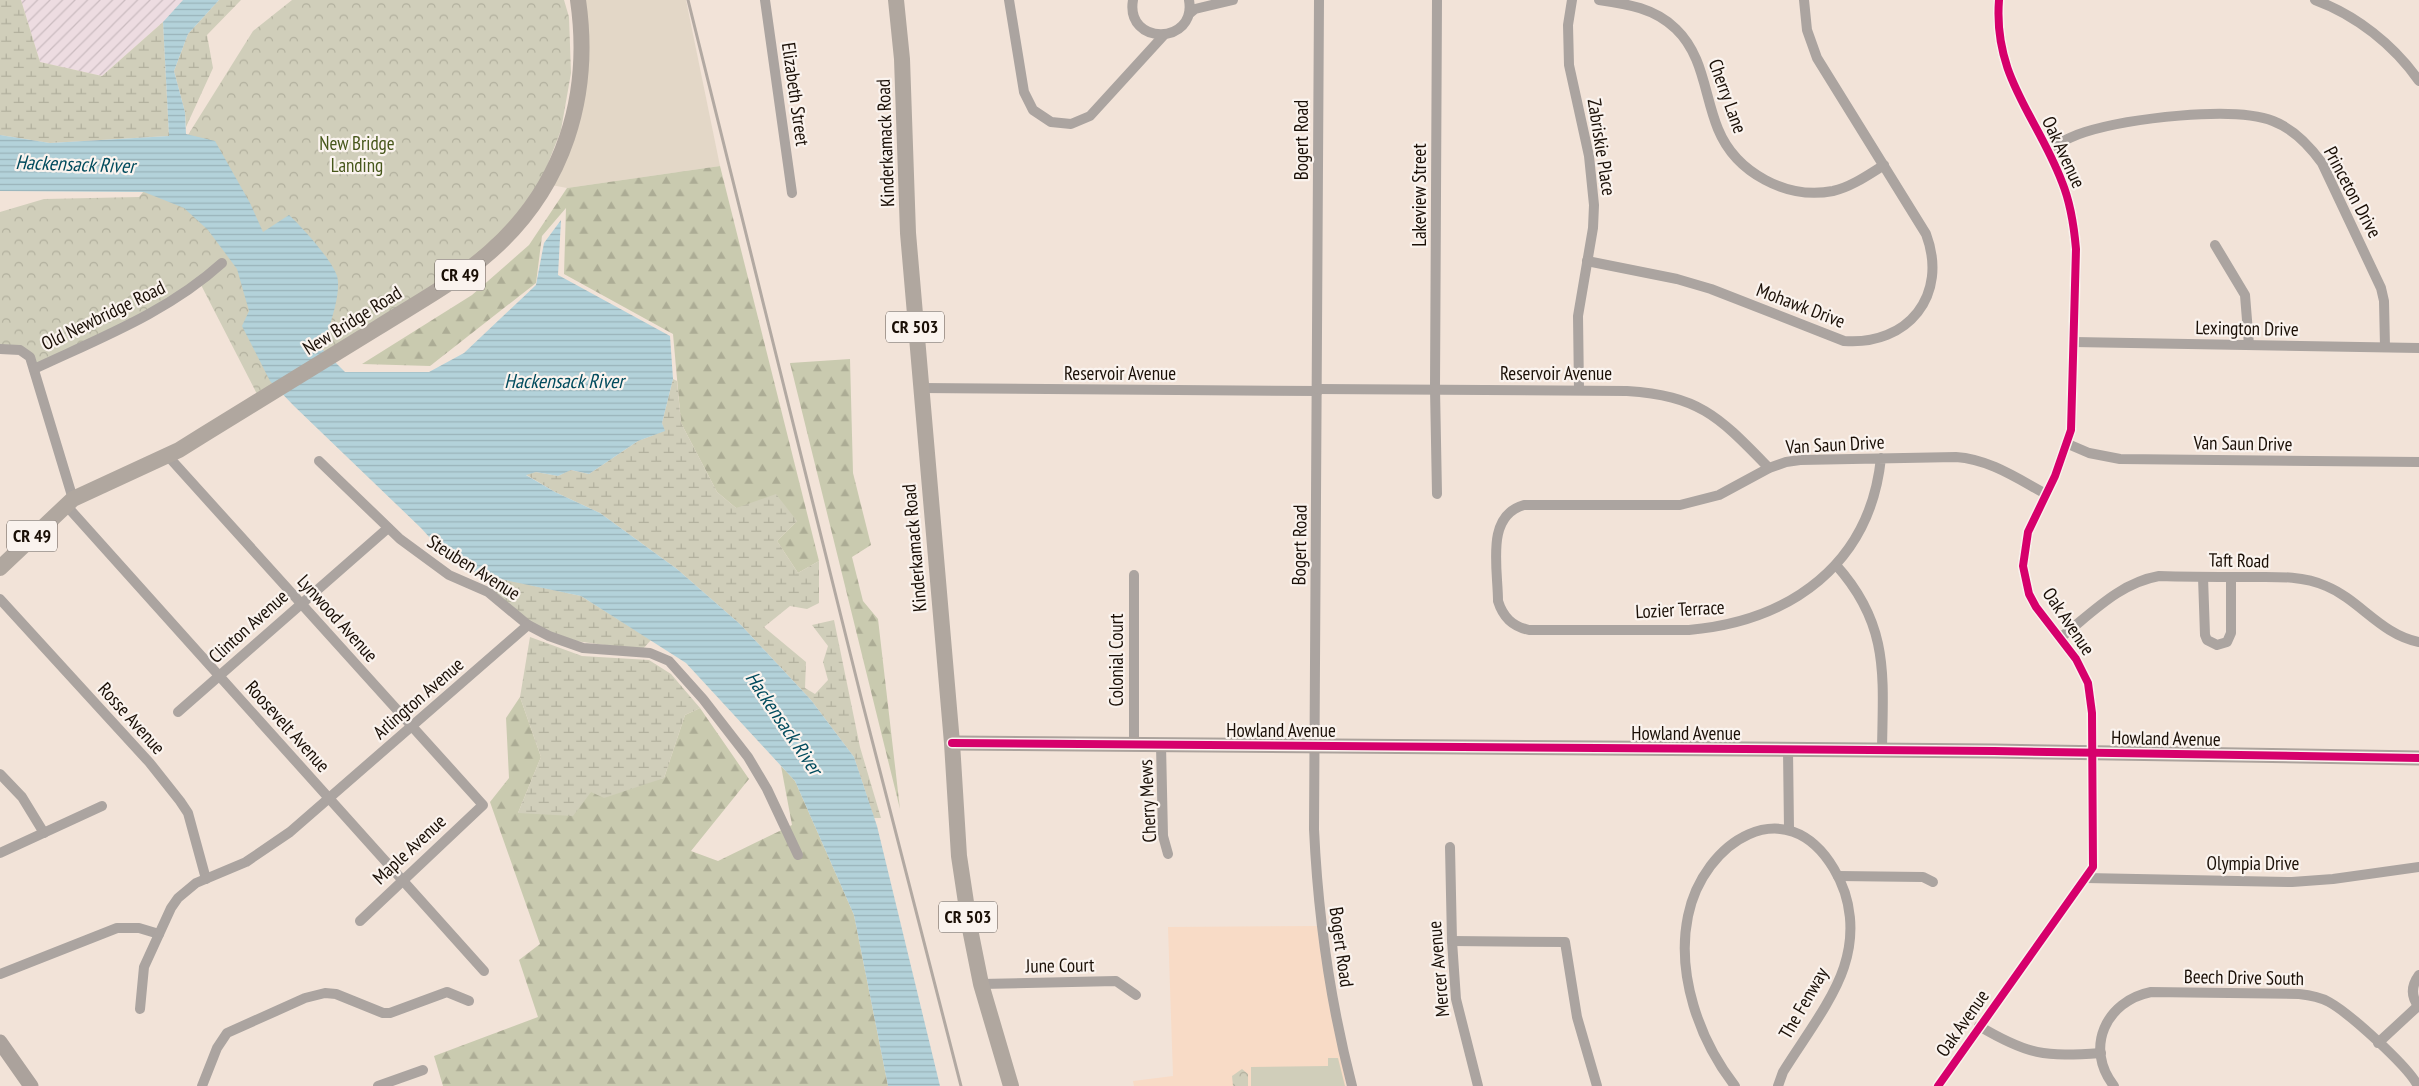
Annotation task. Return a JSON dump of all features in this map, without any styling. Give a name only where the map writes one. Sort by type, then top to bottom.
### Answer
[{"type":"main road","name":"New Bridge Road","points":[[0,568],[69,502],[195,440],[466,271],[512,231],[541,192],[559,161],[576,106],[583,58],[578,0]]},
{"type":"main road","name":"Kinderkamack Road","points":[[896,0],[902,59],[908,233],[952,743],[960,864],[981,984],[1011,1086]]},
{"type":"street","name":"Elizabeth Street","points":[[765,0],[792,193]]},
{"type":"street","points":[[1009,0],[1024,92],[1033,110],[1051,122],[1071,124],[1090,116],[1164,35],[1179,28],[1195,9],[1233,0]]},
{"type":"street","points":[[1133,0],[1132,11],[1140,26],[1155,34],[1164,35]]},
{"type":"street","points":[[1189,0],[1189,14]]},
{"type":"street","name":"Bogert Road","points":[[1319,0],[1314,829],[1322,937],[1330,991],[1352,1086]]},
{"type":"street","name":"Lakeview Street","points":[[1437,0],[1435,389],[1437,494]]},
{"type":"street","name":"Zabriskie Place","points":[[1572,0],[1568,25],[1568,65],[1593,182],[1592,228],[1578,316],[1579,390]]},
{"type":"street","name":"Cherry Lane","points":[[1599,0],[1625,4],[1652,12],[1680,34],[1694,52],[1700,66],[1718,129],[1724,141],[1733,154],[1756,174],[1791,190],[1819,193],[1849,186],[1884,166]]},
{"type":"street","name":"Mohawk Drive","points":[[1587,261],[1677,278],[1711,289],[1831,337],[1859,342],[1885,337],[1909,323],[1924,303],[1933,276],[1933,260],[1926,234],[1817,58],[1807,30],[1804,0]]},
{"type":"street","name":"Oak Avenue","points":[[1938,1086],[2092,867],[2092,698],[2080,665],[2036,607],[2029,594],[2023,566],[2026,538],[2068,444],[2071,430],[2076,249],[2074,228],[2063,182],[2011,81],[2004,63],[1998,27],[1999,0]]},
{"type":"street","points":[[2315,0],[2343,13],[2370,31],[2400,57],[2419,81]]},
{"type":"street","name":"Princeton Drive","points":[[2046,149],[2083,132],[2138,120],[2239,113],[2260,116],[2289,129],[2313,150],[2322,163],[2376,274],[2384,301],[2385,348]]},
{"type":"street","points":[[2215,245],[2245,295],[2249,345]]},
{"type":"street","name":"Old Newbridge Road","points":[[69,502],[34,368],[153,313],[200,283],[222,263]]},
{"type":"street","name":"Lexington Drive","points":[[2074,342],[2419,348]]},
{"type":"street","points":[[0,349],[20,350],[30,357],[34,368]]},
{"type":"street","name":"Reservoir Avenue","points":[[921,388],[1435,389],[1579,390],[1658,393],[1692,404],[1724,424],[1768,468]]},
{"type":"street","name":"Van Saun Drive","points":[[2068,444],[2088,453],[2120,459],[2419,462]]},
{"type":"street","name":"Lynwood Avenue","points":[[167,455],[482,805]]},
{"type":"street","name":"Van Saun Drive","points":[[1508,512],[1524,505],[1680,505],[1719,495],[1737,487],[1768,468],[1800,460],[1956,457],[1974,459],[1986,463],[2046,494]]},
{"type":"street","name":"Lozier Terrace","points":[[1508,512],[1502,518],[1497,534],[1498,601],[1506,617],[1513,624],[1529,630],[1689,630],[1735,624],[1774,609],[1795,598],[1836,565],[1848,551],[1867,518],[1879,480],[1881,458]]},
{"type":"street","name":"Steuben Avenue","points":[[319,461],[388,528],[430,562],[449,575],[488,592],[528,625],[549,636],[583,648],[650,653],[669,661],[703,699],[748,757],[771,797],[798,855]]},
{"type":"street","name":"Roosevelt Avenue","points":[[69,502],[219,676],[484,971]]},
{"type":"street","name":"Clinton Avenue","points":[[178,712],[388,528]]},
{"type":"street","points":[[1836,565],[1859,595],[1869,612],[1878,640],[1883,670],[1882,750]]},
{"type":"street","name":"Colonial Court","points":[[1134,575],[1134,744]]},
{"type":"street","name":"Taft Road","points":[[2060,638],[2131,583],[2159,576],[2293,578],[2325,585],[2354,603],[2382,627],[2396,635],[2419,642]]},
{"type":"street","points":[[2204,577],[2205,635],[2207,640],[2217,645],[2226,642],[2232,632],[2231,577]]},
{"type":"street","name":"Rosse Avenue","points":[[0,599],[149,762],[180,801],[188,814],[206,879]]},
{"type":"street","name":"Arlington Avenue","points":[[140,1010],[144,967],[178,898],[196,883],[246,862],[269,848],[412,727],[528,625]]},
{"type":"street","name":"Howland Avenue","points":[[952,743],[1882,750],[2419,758]]},
{"type":"street","name":"Cherry Mews","points":[[1161,745],[1163,836],[1168,854]]},
{"type":"street","points":[[1735,1086],[1709,1045],[1693,1001],[1685,948],[1688,915],[1701,881],[1716,859],[1736,840],[1760,830],[1789,829],[1788,750]]},
{"type":"street","points":[[0,774],[22,797],[44,833]]},
{"type":"street","name":"Maple Avenue","points":[[360,920],[482,805]]},
{"type":"street","points":[[0,853],[102,806]]},
{"type":"street","name":"The Fenway","points":[[1778,1086],[1783,1072],[1837,984],[1844,968],[1849,944],[1850,918],[1847,900],[1838,876],[1820,849],[1808,839],[1789,829]]},
{"type":"street","name":"Mercer Avenue","points":[[1450,847],[1452,941],[1456,999],[1478,1086]]},
{"type":"street","name":"Olympia Drive","points":[[2086,878],[2292,882],[2333,879],[2419,867]]},
{"type":"street","points":[[1838,876],[1924,877],[1933,882]]},
{"type":"street","points":[[0,974],[117,928],[139,928],[158,936]]},
{"type":"street","points":[[1452,941],[1565,942],[1577,1017],[1597,1086]]},
{"type":"street","points":[[2378,1043],[2418,1007],[2412,994],[2413,987],[2419,976]]},
{"type":"street","name":"June Court","points":[[981,984],[1116,981],[1136,995]]},
{"type":"street","points":[[202,1086],[217,1048],[227,1033],[314,995],[331,994],[346,997],[383,1013],[390,1013],[447,992],[469,1001]]},
{"type":"street","name":"Beech Drive South","points":[[2101,1053],[2103,1032],[2114,1011],[2131,998],[2151,992],[2299,994],[2314,996],[2340,1009],[2408,1072],[2418,1086]]},
{"type":"street","points":[[1979,1026],[2009,1044],[2031,1052],[2064,1056],[2101,1053],[2104,1068],[2114,1086]]},
{"type":"street","points":[[3,1052],[31,1086]]},
{"type":"street","points":[[378,1086],[423,1070]]},
{"type":"shaded area","points":[[21,0],[183,0],[163,22],[102,76],[40,62]]},
{"type":"shaded area","points":[[578,0],[686,0],[720,166],[567,188],[546,184],[568,139]]},
{"type":"shaded area","points":[[1321,926],[1346,1086],[1134,1086],[1133,1081],[1173,1076],[1168,927]]},
{"type":"green space","points":[[0,0],[21,0],[40,62],[102,76],[163,22],[169,136],[50,143],[0,135]]},
{"type":"green space","points":[[219,0],[241,0],[207,35],[213,68],[186,127],[185,112],[174,71],[188,34]]},
{"type":"green space","name":"New Bridge Landing","points":[[292,0],[564,0],[569,17],[571,73],[561,130],[542,179],[507,228],[463,269],[258,396],[200,283],[34,369],[30,357],[0,349],[0,212],[44,199],[139,197],[183,143],[253,31]]},
{"type":"green space","points":[[720,166],[819,561],[798,573],[777,541],[797,521],[736,508],[717,492],[681,423],[673,334],[564,274],[566,208],[542,236],[536,283],[430,366],[362,364],[472,295],[529,245],[567,188]]},
{"type":"green space","points":[[850,359],[853,473],[871,545],[852,557],[863,601],[878,619],[900,809],[790,363]]},
{"type":"green space","points":[[673,379],[677,381],[681,423],[717,492],[736,508],[776,494],[797,521],[777,541],[798,573],[819,561],[819,603],[807,609],[790,606],[764,627],[806,662],[805,688],[815,694],[828,680],[823,662],[828,646],[812,625],[834,620],[860,747],[881,818],[874,818],[854,757],[811,700],[741,625],[677,569],[600,513],[555,492],[525,474],[536,472],[558,476],[570,470],[589,474],[638,441],[664,431],[662,423]]},
{"type":"green space","points":[[502,579],[581,596],[651,640],[642,650],[568,640],[538,628],[488,588]]},
{"type":"green space","points":[[530,637],[582,656],[649,660],[671,674],[700,708],[685,715],[664,778],[604,798],[591,792],[573,816],[518,813],[541,757],[520,697]]},
{"type":"green space","points":[[520,697],[541,757],[518,813],[591,792],[664,778],[685,715],[700,708],[749,779],[691,851],[718,861],[792,825],[781,766],[795,781],[854,915],[888,1086],[443,1086],[434,1056],[538,1017],[519,960],[540,944],[490,802],[509,778],[506,718]]},
{"type":"green space","points":[[1328,1058],[1338,1058],[1345,1086],[1251,1086],[1251,1067],[1328,1066]]},
{"type":"green space","points":[[1242,1069],[1248,1074],[1248,1086],[1233,1086],[1232,1076]]},
{"type":"water","name":"Hackensack River","points":[[183,0],[219,0],[188,34],[174,71],[185,112],[186,134],[215,141],[250,203],[263,232],[289,215],[309,235],[329,261],[337,276],[338,293],[321,348],[345,372],[429,372],[464,353],[536,285],[544,243],[561,220],[558,275],[670,336],[673,379],[662,423],[665,431],[638,441],[589,474],[571,470],[558,476],[536,472],[526,475],[555,492],[600,513],[677,569],[741,625],[811,700],[854,757],[877,826],[940,1086],[888,1086],[854,915],[795,781],[686,663],[581,596],[481,575],[450,560],[421,528],[270,381],[242,326],[249,311],[237,269],[208,230],[184,208],[144,192],[0,191],[0,135],[50,143],[169,136],[163,22]]},
{"type":"railway","points":[[688,0],[863,705],[961,1086]]},
{"type":"cycle path","points":[[1938,1086],[2093,867],[2092,713],[2088,683],[2076,659],[2036,607],[2029,594],[2023,566],[2028,532],[2055,476],[2071,430],[2076,249],[2073,223],[2065,190],[2052,158],[2019,95],[2003,52],[1999,27],[1999,0]]},
{"type":"cycle path","points":[[952,743],[1994,751],[2419,758]]}]
